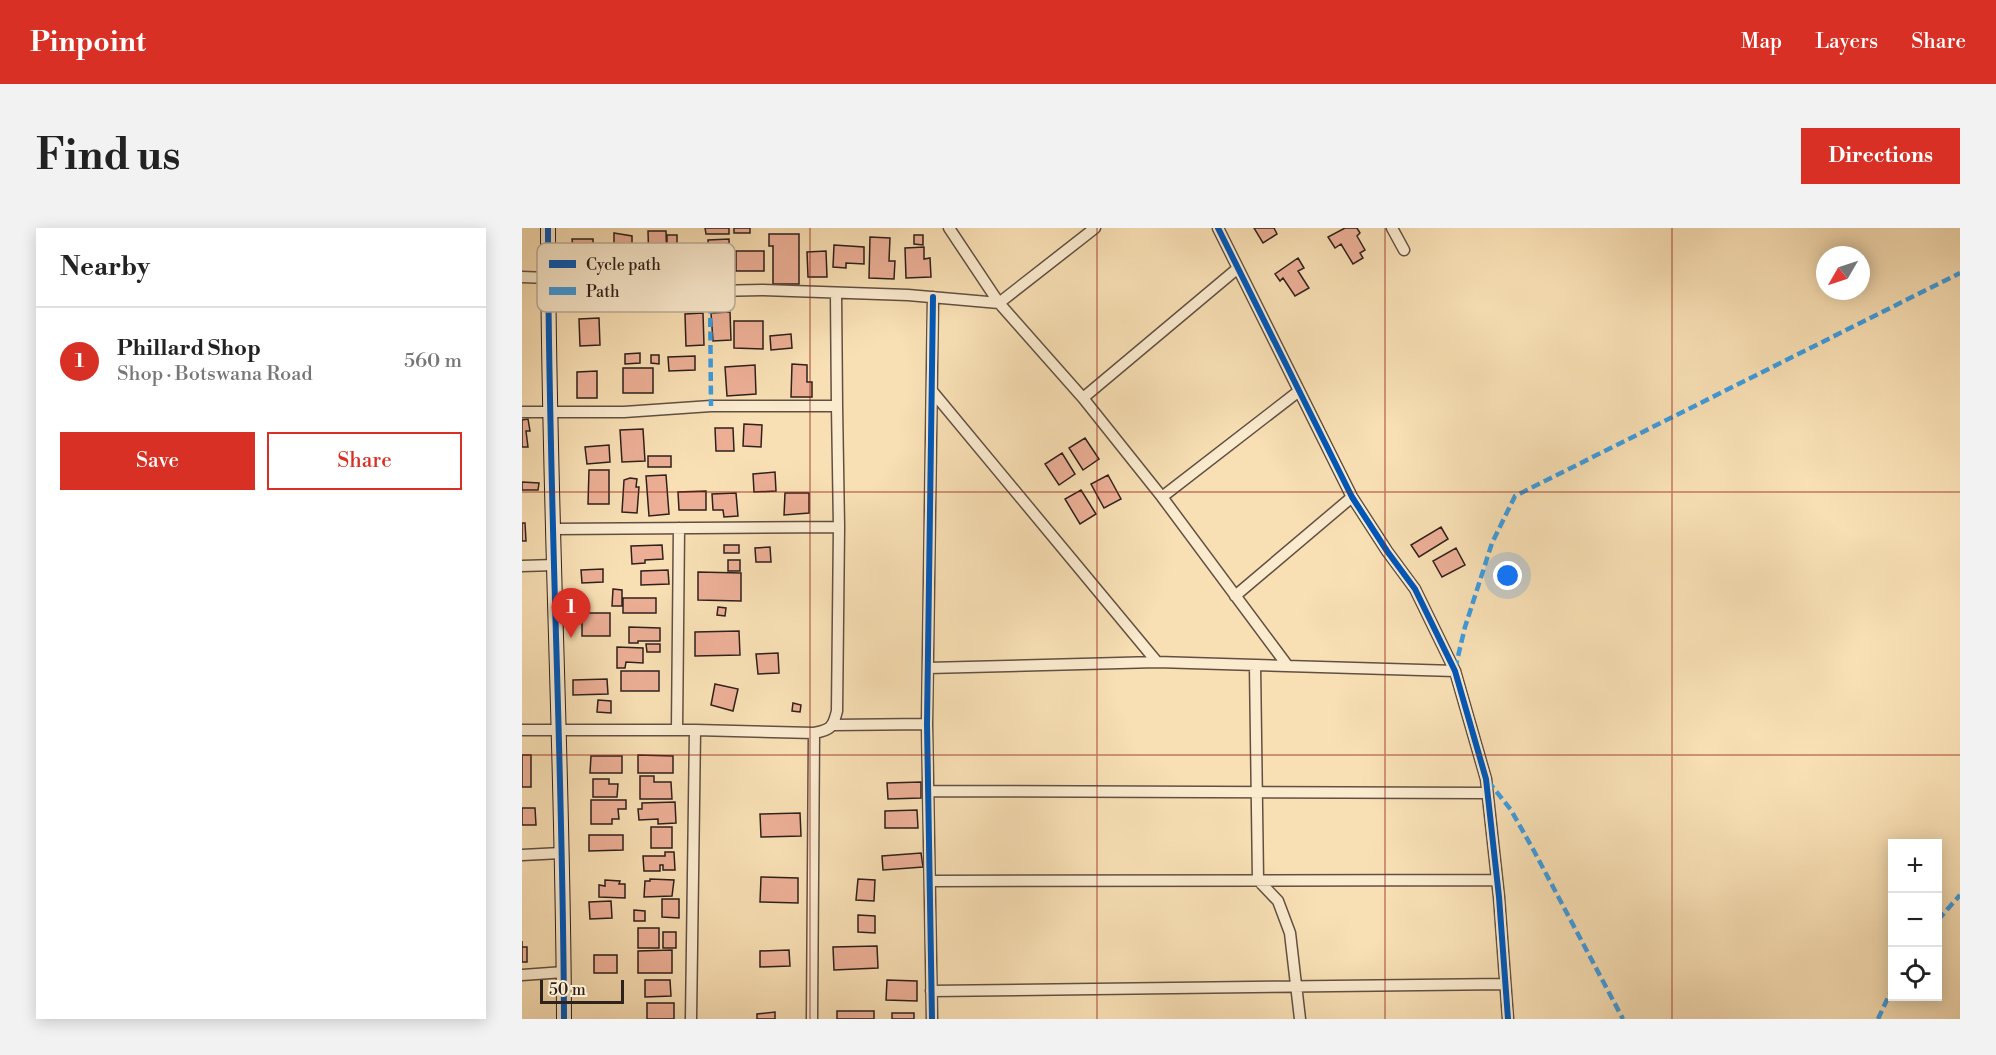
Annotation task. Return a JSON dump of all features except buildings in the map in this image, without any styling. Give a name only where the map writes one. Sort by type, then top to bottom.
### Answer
[{"type":"street","points":[[949,228],[999,303],[1083,398],[1162,497],[1287,665]]},
{"type":"street","points":[[735,291],[933,297],[999,303],[1095,228]]},
{"type":"street","points":[[1218,228],[1352,497],[1415,589],[1455,671],[1486,779],[1508,1019]]},
{"type":"street","points":[[1392,228],[1404,250]]},
{"type":"street","points":[[1083,398],[1238,268]]},
{"type":"street","points":[[522,277],[537,278]]},
{"type":"street","points":[[833,725],[837,711],[839,527],[836,293]]},
{"type":"street","points":[[932,1019],[927,724],[933,297]]},
{"type":"street","points":[[549,312],[564,1019]]},
{"type":"street","points":[[932,391],[1157,662]]},
{"type":"street","points":[[1162,497],[1299,392]]},
{"type":"street","points":[[522,412],[624,412],[711,406],[837,406]]},
{"type":"street","points":[[1235,596],[1352,497]]},
{"type":"street","points":[[554,529],[839,527]]},
{"type":"street","points":[[677,729],[679,528]]},
{"type":"street","points":[[522,566],[555,565]]},
{"type":"street","points":[[928,668],[1157,662],[1455,671]]},
{"type":"street","points":[[1255,665],[1258,880],[1278,901],[1290,933],[1298,986],[1300,1019]]},
{"type":"street","points":[[522,729],[677,729],[814,733],[825,731],[833,725],[927,724]]},
{"type":"street","points":[[691,1019],[695,730]]},
{"type":"street","points":[[812,1019],[814,733]]},
{"type":"street","points":[[928,791],[1488,793]]},
{"type":"street","points":[[522,855],[561,853]]},
{"type":"street","points":[[930,880],[1497,880]]},
{"type":"street","points":[[522,975],[564,972]]},
{"type":"street","points":[[931,991],[1505,984]]},
{"type":"marked path","points":[[1455,669],[1465,627],[1492,543],[1515,496],[1960,273]]},
{"type":"marked path","points":[[710,312],[711,406]]},
{"type":"marked path","points":[[1488,781],[1511,810],[1623,1019]]},
{"type":"marked path","points":[[1942,915],[1960,895]]},
{"type":"marked path","points":[[1878,1019],[1888,998]]},
{"type":"cycle path","points":[[548,228],[548,243]]},
{"type":"cycle path","points":[[1218,228],[1352,497],[1415,589],[1455,671],[1486,779],[1499,897],[1508,1019]]},
{"type":"cycle path","points":[[932,1019],[927,724],[933,297]]},
{"type":"cycle path","points":[[549,312],[564,1019]]},
{"type":"place","name":"Phillard Shop","points":[[571,638]]}]
